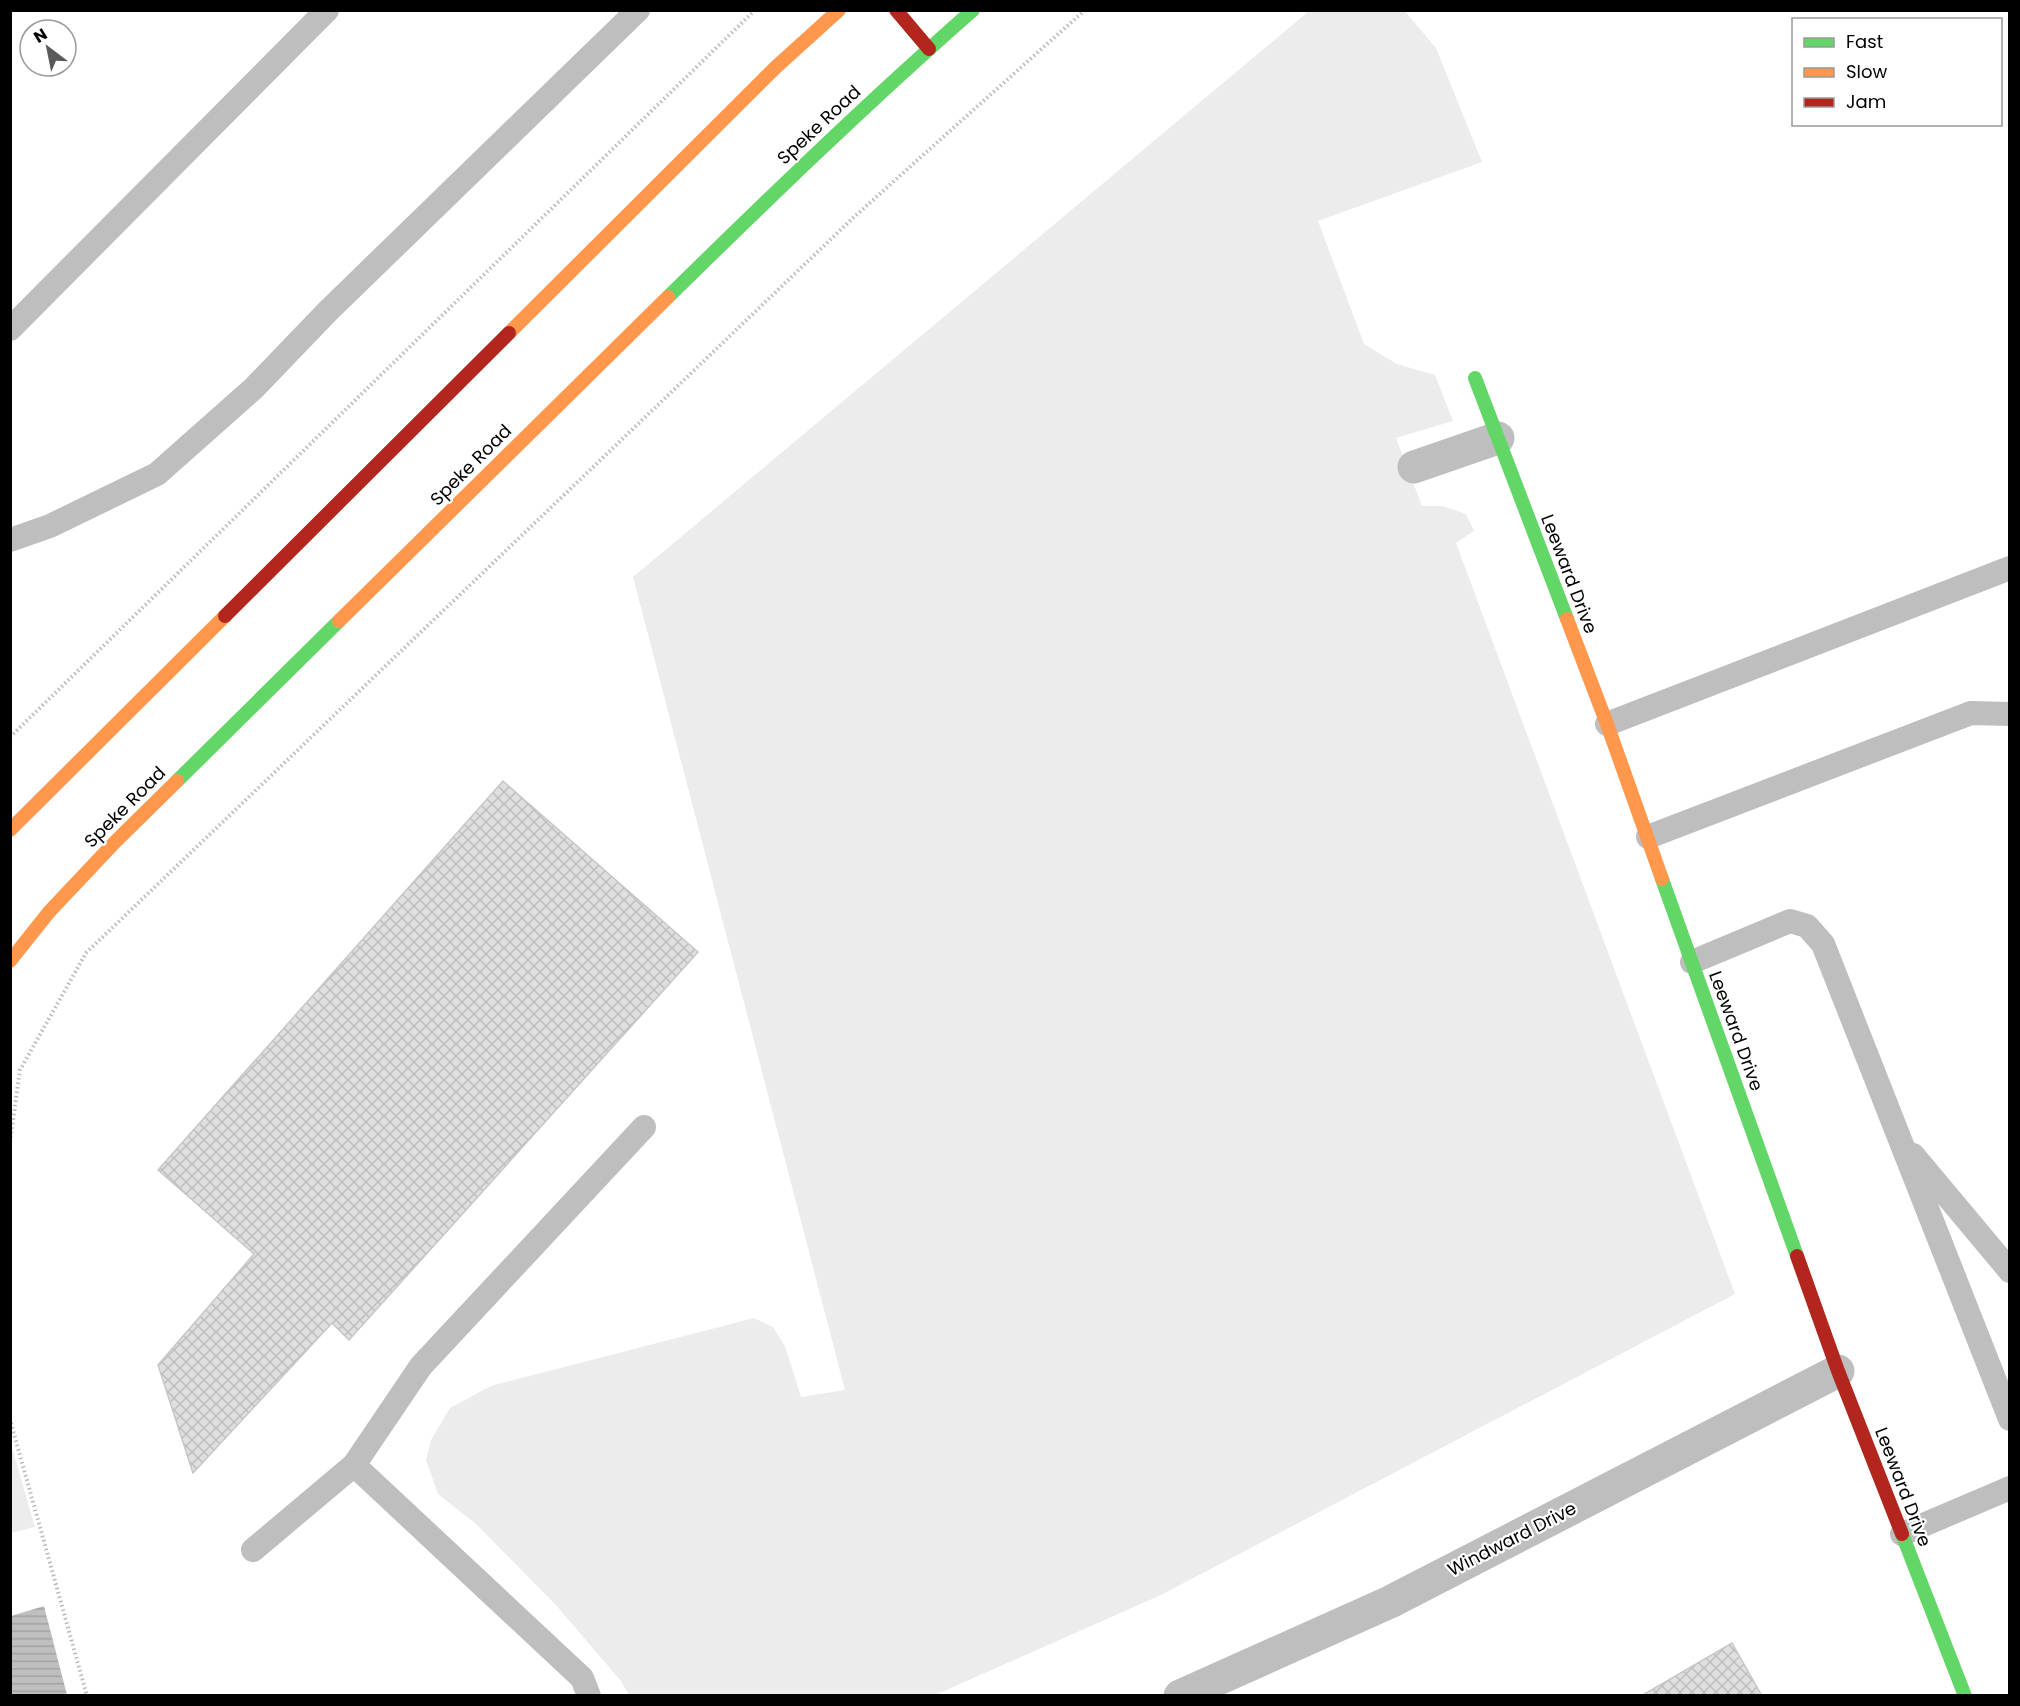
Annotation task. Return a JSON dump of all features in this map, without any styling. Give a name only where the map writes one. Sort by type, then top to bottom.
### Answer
[{"type":"main road","points":[[10,830],[776,67],[839,10]]},
{"type":"main road","points":[[896,10],[929,49]]},
{"type":"main road","name":"Speke Road","points":[[10,961],[49,912],[123,834],[786,181],[972,10]]},
{"type":"main road","name":"Leeward Drive","points":[[1475,378],[1607,724],[1838,1371],[1965,1695]]},
{"type":"street","points":[[1414,466],[1498,438]]},
{"type":"street","name":"Windward Drive","points":[[1180,1695],[1390,1602],[1838,1371]]},
{"type":"lane","points":[[10,329],[327,10]]},
{"type":"lane","points":[[10,540],[50,525],[157,474],[254,388],[328,311],[638,10]]},
{"type":"lane","points":[[1607,724],[2010,568]]},
{"type":"lane","points":[[1648,837],[1971,713],[2010,714]]},
{"type":"lane","points":[[1692,962],[1790,921],[1807,926],[1823,944],[2010,1419]]},
{"type":"lane","points":[[253,1550],[354,1465],[421,1366],[644,1127]]},
{"type":"lane","points":[[1900,1139],[2010,1271]]},
{"type":"lane","points":[[354,1465],[582,1678],[589,1695]]},
{"type":"lane","points":[[1902,1534],[2010,1488]]},
{"type":"path","points":[[10,737],[755,10]]},
{"type":"path","points":[[10,1142],[20,1070],[86,953],[854,217],[1085,10]]},
{"type":"path","points":[[11,1422],[87,1695]]},
{"type":"shaded area","points":[[1309,11],[1405,11],[1436,48],[1482,162],[1318,221],[1364,344],[1397,364],[1435,375],[1453,421],[1396,438],[1422,506],[1443,506],[1466,514],[1474,531],[1456,543],[1735,1294],[1161,1595],[935,1695],[629,1695],[621,1681],[555,1604],[476,1524],[438,1494],[426,1460],[431,1440],[450,1408],[491,1386],[754,1318],[773,1327],[785,1346],[801,1397],[845,1390],[633,577]]},
{"type":"shaded area","points":[[10,1444],[35,1527],[11,1533]]},
{"type":"shaded area","points":[[44,1606],[67,1695],[11,1695],[11,1616]]},
{"type":"building","points":[[503,781],[698,952],[349,1340],[332,1323],[193,1473],[158,1365],[254,1254],[158,1170]]},
{"type":"building","points":[[1732,1643],[1762,1696],[1641,1696]]},
{"type":"traffic: fast","points":[[668,297],[857,115],[973,10]]},
{"type":"traffic: fast","points":[[1475,378],[1567,619]]},
{"type":"traffic: fast","points":[[177,781],[339,621]]},
{"type":"traffic: fast","points":[[1662,879],[1797,1256]]},
{"type":"traffic: fast","points":[[1902,1534],[1965,1696]]},
{"type":"traffic: slow","points":[[509,333],[776,67],[839,10]]},
{"type":"traffic: slow","points":[[339,621],[668,297]]},
{"type":"traffic: slow","points":[[10,830],[225,616]]},
{"type":"traffic: slow","points":[[1567,619],[1662,879]]},
{"type":"traffic: slow","points":[[10,961],[49,912],[177,781]]},
{"type":"traffic: jam","points":[[896,10],[929,49]]},
{"type":"traffic: jam","points":[[225,616],[509,333]]},
{"type":"traffic: jam","points":[[1797,1256],[1838,1371],[1902,1534]]}]
